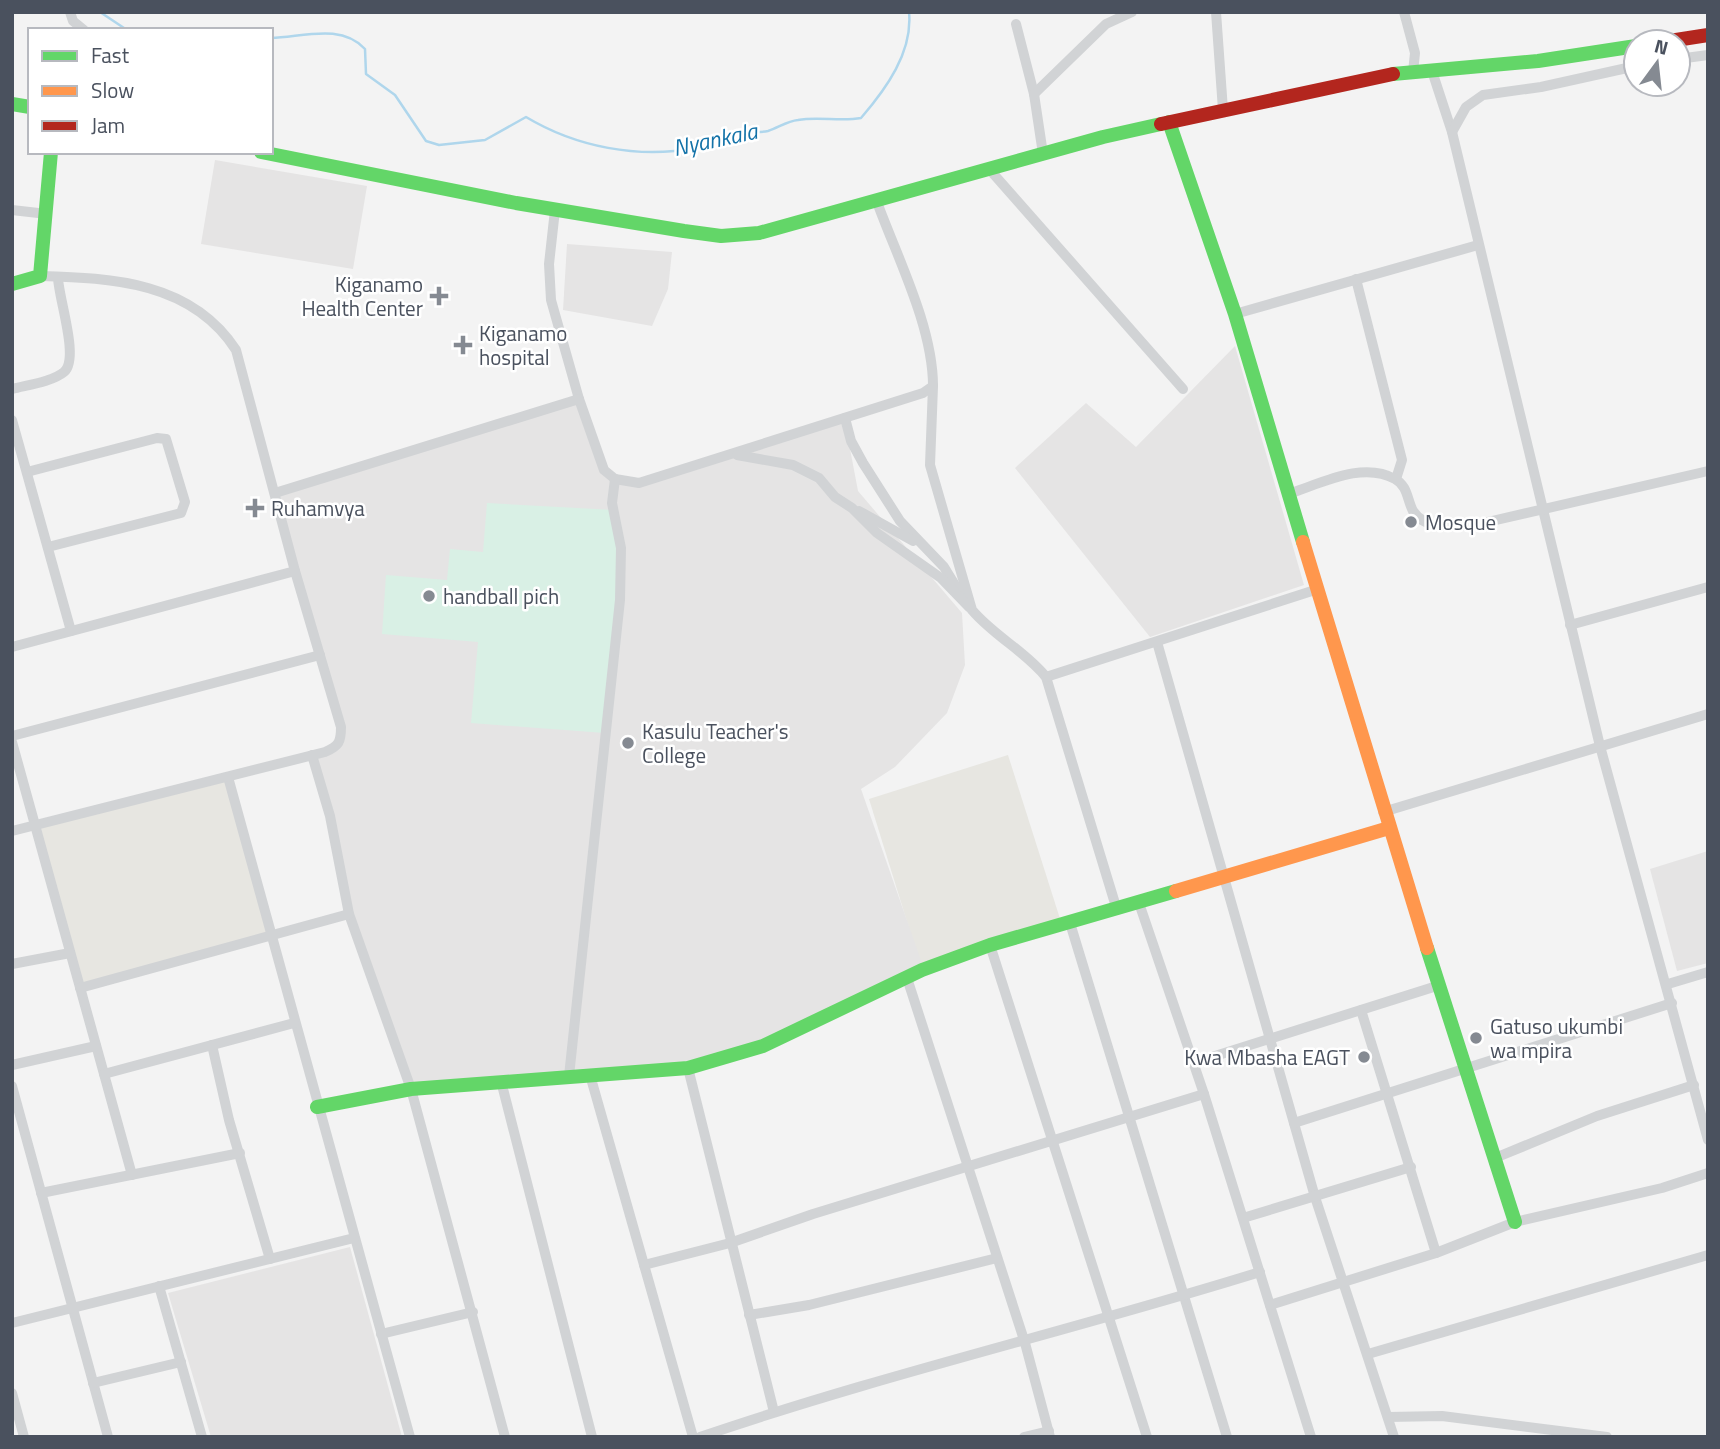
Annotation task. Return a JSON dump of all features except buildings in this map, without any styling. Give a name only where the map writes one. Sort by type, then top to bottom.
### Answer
[{"type":"main road","points":[[271,154],[555,210],[721,236],[759,233],[1169,122],[1385,75],[1538,61],[1622,48]]},
{"type":"main road","points":[[1169,122],[1235,314],[1291,493],[1315,590],[1383,812],[1515,1222]]},
{"type":"main road","points":[[12,284],[40,276],[51,154]]},
{"type":"main road","points":[[317,1107],[411,1089],[688,1068],[763,1046],[907,978],[990,945],[1223,879],[1389,828]]},
{"type":"street","points":[[70,12],[73,21],[82,28]]},
{"type":"street","points":[[1034,94],[1106,24],[1132,12]]},
{"type":"street","points":[[1216,12],[1223,110]]},
{"type":"street","points":[[1404,12],[1415,53],[1413,72]]},
{"type":"street","points":[[1016,24],[1034,94],[1043,154]]},
{"type":"street","points":[[1452,132],[1466,107],[1483,95],[1541,87],[1622,69]]},
{"type":"street","points":[[1433,71],[1452,132],[1541,511],[1600,746],[1668,984],[1708,1140]]},
{"type":"street","points":[[990,170],[1183,389]]},
{"type":"street","points":[[877,202],[933,360],[930,466],[972,610]]},
{"type":"street","points":[[12,210],[47,214]]},
{"type":"street","points":[[555,210],[549,264],[551,300],[579,399],[604,470],[615,479],[639,483],[923,393],[933,386]]},
{"type":"street","points":[[1235,314],[1478,244]]},
{"type":"street","points":[[12,831],[312,755],[336,747],[341,740],[341,727],[295,571],[236,350],[226,334],[190,305],[153,287],[103,278],[40,276]]},
{"type":"street","points":[[12,389],[63,373],[69,365],[70,344],[58,277]]},
{"type":"street","points":[[1356,279],[1402,460],[1396,479]]},
{"type":"street","points":[[275,493],[579,399]]},
{"type":"street","points":[[845,418],[851,441],[905,529],[944,567],[964,602]]},
{"type":"street","points":[[12,420],[71,631]]},
{"type":"street","points":[[27,472],[157,438],[166,439],[185,502],[181,513],[48,547]]},
{"type":"street","points":[[729,454],[745,455],[807,470],[819,478],[835,497],[922,545]]},
{"type":"street","points":[[1291,493],[1366,471],[1396,479],[1408,492],[1413,511],[1423,520],[1446,527],[1479,524],[1541,511],[1708,471]]},
{"type":"street","points":[[569,1076],[620,600],[621,548],[612,503],[615,479]]},
{"type":"street","points":[[852,508],[877,533],[941,578],[987,628],[1035,663],[1046,677],[1117,910]]},
{"type":"street","points":[[12,647],[295,571]]},
{"type":"street","points":[[1570,625],[1708,587]]},
{"type":"street","points":[[1046,677],[1315,590]]},
{"type":"street","points":[[1157,642],[1315,1197],[1394,1437]]},
{"type":"street","points":[[12,736],[320,655]]},
{"type":"street","points":[[1383,812],[1708,714]]},
{"type":"street","points":[[12,743],[132,1175]]},
{"type":"street","points":[[312,755],[330,816],[349,914],[411,1089],[505,1437]]},
{"type":"street","points":[[228,777],[410,1437]]},
{"type":"street","points":[[1139,903],[1204,1094],[1311,1437]]},
{"type":"street","points":[[80,988],[349,914]]},
{"type":"street","points":[[1070,923],[1227,1437]]},
{"type":"street","points":[[990,945],[1147,1437]]},
{"type":"street","points":[[12,964],[70,953]]},
{"type":"street","points":[[1668,984],[1708,972]]},
{"type":"street","points":[[907,978],[1025,1343],[1049,1434],[1024,1437]]},
{"type":"street","points":[[1193,1063],[1440,985]]},
{"type":"street","points":[[1294,1123],[1672,1003]]},
{"type":"street","points":[[1361,1010],[1436,1253]]},
{"type":"street","points":[[104,1073],[294,1023]]},
{"type":"street","points":[[212,1045],[229,1121],[270,1259]]},
{"type":"street","points":[[12,1065],[96,1046]]},
{"type":"street","points":[[688,1068],[774,1412]]},
{"type":"street","points":[[590,1075],[693,1437]]},
{"type":"street","points":[[501,1081],[592,1437]]},
{"type":"street","points":[[1495,1158],[1597,1116],[1694,1085]]},
{"type":"street","points":[[12,1086],[108,1437]]},
{"type":"street","points":[[644,1265],[730,1242],[813,1213],[1204,1094]]},
{"type":"street","points":[[41,1193],[240,1153]]},
{"type":"street","points":[[1243,1218],[1410,1167]]},
{"type":"street","points":[[1270,1306],[1436,1253],[1515,1222],[1662,1188],[1708,1173]]},
{"type":"street","points":[[12,1323],[354,1238]]},
{"type":"street","points":[[1368,1354],[1708,1255]]},
{"type":"street","points":[[749,1315],[808,1304],[998,1258]]},
{"type":"street","points":[[700,1437],[774,1412],[1025,1343],[1260,1272]]},
{"type":"street","points":[[159,1286],[202,1437]]},
{"type":"street","points":[[381,1334],[473,1312]]},
{"type":"street","points":[[93,1383],[181,1362]]},
{"type":"street","points":[[12,1393],[24,1437]]},
{"type":"street","points":[[1388,1418],[1442,1416],[1607,1437]]},
{"type":"shaded area","points":[[215,160],[367,186],[353,269],[201,244]]},
{"type":"shaded area","points":[[567,244],[672,252],[668,289],[652,326],[563,310]]},
{"type":"shaded area","points":[[1235,346],[1304,585],[1150,637],[1015,468],[1086,403],[1136,447]]},
{"type":"shaded area","name":"Kasulu Teacher's College","points":[[578,398],[604,470],[638,482],[844,417],[858,491],[962,613],[965,665],[947,713],[895,767],[861,789],[924,969],[762,1046],[687,1067],[410,1089],[348,913],[312,755],[340,740],[275,493]]},
{"type":"shaded area","points":[[1008,755],[1062,925],[922,970],[869,799]]},
{"type":"shaded area","points":[[227,778],[269,932],[80,986],[37,827]]},
{"type":"shaded area","points":[[1708,851],[1708,963],[1677,971],[1650,869]]},
{"type":"shaded area","points":[[350,1247],[402,1437],[211,1437],[168,1293]]},
{"type":"green space","points":[[487,503],[614,510],[621,544],[605,733],[471,723],[478,642],[382,634],[386,575],[447,580],[450,549],[483,552]]},
{"type":"waterway","name":"Nyankala","points":[[100,12],[124,28]]},
{"type":"waterway","name":"Nyankala","points":[[273,38],[321,33],[345,36],[355,41],[365,49],[366,74],[395,95],[426,141],[439,145],[485,140],[526,117],[586,143],[652,152],[696,148],[741,133],[768,131],[794,121],[861,118],[896,69],[907,41],[909,12]]},
{"type":"traffic: fast","points":[[1393,74],[1538,61],[1622,48]]},
{"type":"traffic: fast","points":[[12,104],[28,107]]},
{"type":"traffic: fast","points":[[1169,122],[1235,314],[1303,542]]},
{"type":"traffic: fast","points":[[271,154],[516,203],[721,236],[759,233],[1103,137],[1161,124]]},
{"type":"traffic: fast","points":[[12,284],[40,276],[51,154]]},
{"type":"traffic: fast","points":[[317,1107],[411,1089],[688,1068],[763,1046],[922,970],[990,945],[1176,891]]},
{"type":"traffic: fast","points":[[1427,948],[1515,1222]]},
{"type":"traffic: slow","points":[[1303,542],[1427,948]]},
{"type":"traffic: slow","points":[[1176,891],[1389,828]]},
{"type":"traffic: jam","points":[[1692,37],[1708,35]]},
{"type":"traffic: jam","points":[[1161,124],[1393,74]]},
{"type":"place","name":"Kiganamo Health Center","points":[[439,296]]},
{"type":"place","name":"Kiganamo hospital","points":[[463,345]]},
{"type":"place","name":"Ruhamvya","points":[[255,508]]},
{"type":"place","name":"Mosque","points":[[1411,522]]},
{"type":"place","name":"handball pich","points":[[429,596]]},
{"type":"place","name":"Kasulu Teacher's College","points":[[628,743]]},
{"type":"place","name":"Gatuso ukumbi wa mpira","points":[[1476,1038]]},
{"type":"place","name":"Kwa Mbasha EAGT","points":[[1364,1057]]}]
